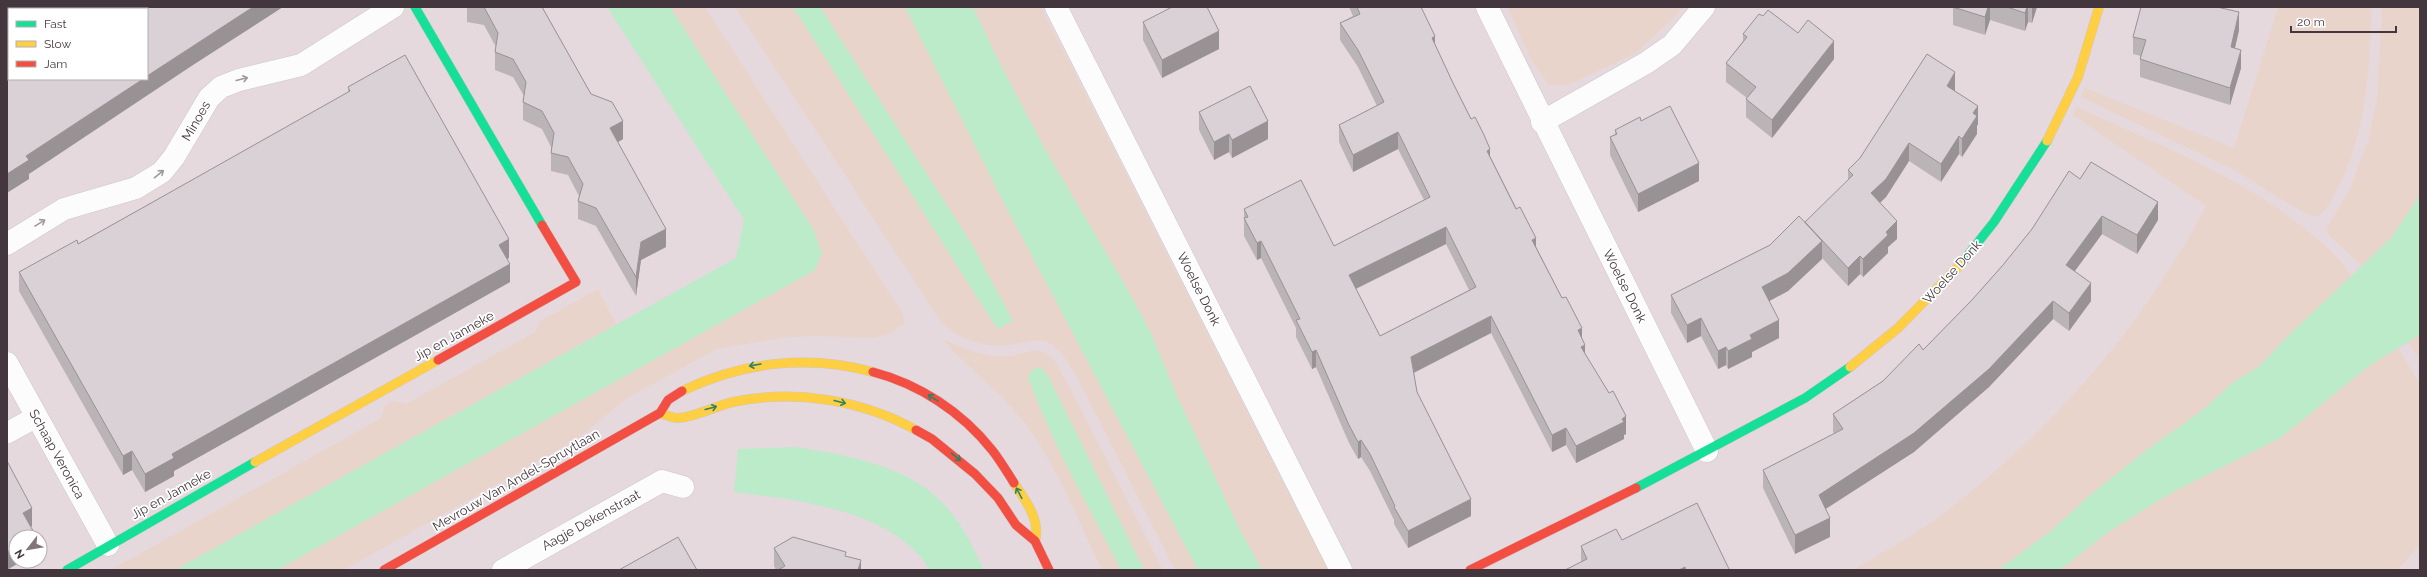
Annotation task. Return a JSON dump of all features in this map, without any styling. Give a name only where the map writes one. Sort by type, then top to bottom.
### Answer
[{"type":"street","name":"Minoes","points":[[7,244],[64,209],[136,188],[162,172],[174,158],[209,98],[220,87],[239,80],[301,65],[393,7]]},
{"type":"street","name":"Jip en Janneke","points":[[68,570],[108,545],[576,282],[415,7]]},
{"type":"street","name":"Woelse Donk","points":[[1056,7],[1342,570]]},
{"type":"street","name":"Woelse Donk","points":[[1486,7],[1707,451]]},
{"type":"street","points":[[1542,122],[1616,82],[1672,45],[1704,7]]},
{"type":"street","name":"Woelse Donk","points":[[1470,570],[1707,451],[1821,388],[1911,317],[1960,266],[1998,220],[2068,98],[2090,40],[2099,7]]},
{"type":"street","name":"Mevrouw Van Andel-Spruytlaan","points":[[393,568],[660,413],[668,399],[746,367],[776,362],[802,360],[837,363],[885,374],[932,396],[960,416],[981,436],[1012,480],[1037,527],[1035,541]]},
{"type":"street","name":"Schaap Veronica","points":[[7,363],[108,545]]},
{"type":"street","name":"Mevrouw Van Andel-Spruytlaan","points":[[660,413],[677,418],[734,402],[768,398],[826,398],[894,418],[932,439],[955,456],[975,474],[998,498],[1016,525],[1035,541],[1049,570]]},
{"type":"street","name":"Aagje Dekenstraat","points":[[503,570],[662,481],[683,487]]},
{"type":"lane","points":[[7,433],[36,417]]},
{"type":"shaded area","points":[[7,7],[2420,7],[2420,570],[7,570]]},
{"type":"shaded area","points":[[607,7],[670,7],[813,229],[822,253],[815,270],[277,570],[175,570],[736,258],[744,220]]},
{"type":"shaded area","points":[[670,7],[705,7],[903,314],[904,323],[890,334],[872,338],[821,336],[786,337],[717,349],[627,398],[577,439],[344,570],[277,570],[815,270],[813,229]]},
{"type":"shaded area","points":[[735,7],[793,7],[996,327],[999,328],[1013,321],[973,246],[820,7],[905,7],[1004,203],[1198,570],[1175,570],[1078,379],[1057,348],[1048,342],[1037,340],[999,346],[981,344],[964,338],[941,322]]},
{"type":"shaded area","points":[[793,7],[820,7],[973,246],[1013,321],[999,328],[996,327]]},
{"type":"shaded area","points":[[905,7],[973,7],[997,58],[1046,151],[1124,283],[1151,333],[1177,396],[1239,528],[1262,570],[1198,570],[1004,203]]},
{"type":"shaded area","points":[[973,7],[1041,7],[1328,570],[1262,570],[1239,528],[1177,396],[1151,333],[1046,151],[997,58]]},
{"type":"shaded area","points":[[1507,7],[1685,7],[1636,53],[1568,85],[1549,85],[1532,61]]},
{"type":"shaded area","points":[[2278,7],[2372,7],[2367,80],[2360,127],[2345,173],[2328,206],[2323,212],[2316,216],[2307,214],[2287,203],[2234,170],[2081,97],[2085,88],[2234,148]]},
{"type":"shaded area","points":[[2382,7],[2420,7],[2420,195],[2392,237],[2363,267],[2330,236],[2326,229],[2350,189],[2368,141],[2377,99]]},
{"type":"shaded area","points":[[2077,107],[2198,162],[2256,194],[2284,213],[2322,243],[2348,270],[2352,277],[2286,338],[2260,366],[2232,383],[2204,409],[2144,452],[2089,496],[2051,531],[1999,570],[1853,570],[1913,534],[1948,510],[2025,444],[2060,409],[2094,372],[2125,333],[2181,250],[2206,206],[2073,115]]},
{"type":"shaded area","points":[[2420,195],[2420,335],[2370,365],[2280,438],[2171,493],[2108,532],[2060,570],[1998,570],[2051,531],[2089,496],[2144,452],[2204,409],[2232,383],[2260,366],[2286,338],[2392,237]]},
{"type":"shaded area","points":[[598,289],[616,324],[175,570],[111,570],[381,418],[385,405],[393,401],[406,404],[535,332],[539,322]]},
{"type":"shaded area","points":[[2420,335],[2420,361],[2408,342]]},
{"type":"shaded area","points":[[946,340],[977,353],[986,355],[1002,357],[1029,351],[1039,351],[1047,354],[1054,360],[1068,384],[1163,570],[1144,570],[1047,374],[1028,377],[1051,432],[1121,570],[1102,570],[1064,489],[1042,449],[1030,431],[1001,396],[945,342]]},
{"type":"shaded area","points":[[2398,348],[2420,384],[2420,544],[2398,570],[2060,570],[2108,532],[2171,493],[2280,438],[2370,365]]},
{"type":"shaded area","points":[[1040,367],[1047,374],[1144,570],[1121,570],[1072,475],[1048,427],[1028,377],[1033,369]]},
{"type":"shaded area","points":[[795,447],[836,454],[878,465],[899,473],[917,483],[934,495],[949,510],[968,539],[984,570],[930,570],[914,550],[893,534],[869,521],[815,504],[734,492],[738,449]]},
{"type":"building","points":[[7,7],[253,7],[148,75],[148,8],[8,8],[8,80],[141,80],[26,156],[29,160],[7,174]]},
{"type":"building","points":[[484,7],[542,7],[591,94],[612,102],[623,121],[610,128],[666,229],[641,242],[636,277],[596,208],[578,201],[583,184],[568,157],[551,153],[554,133],[542,111],[523,102],[526,82],[513,59],[495,52],[498,33]]},
{"type":"building","points":[[1172,7],[1207,7],[1219,31],[1162,60],[1143,22]]},
{"type":"building","points":[[1357,7],[1421,7],[1435,36],[1432,38],[1453,83],[1471,119],[1475,117],[1484,135],[1490,149],[1487,151],[1516,209],[1520,207],[1536,238],[1532,240],[1562,298],[1566,297],[1582,328],[1578,330],[1585,345],[1581,347],[1609,393],[1613,391],[1626,416],[1622,419],[1624,422],[1576,446],[1566,428],[1552,435],[1491,316],[1411,357],[1417,392],[1471,499],[1408,531],[1394,507],[1395,506],[1370,454],[1361,440],[1358,442],[1349,425],[1316,350],[1312,352],[1296,320],[1300,319],[1261,241],[1257,243],[1244,218],[1248,217],[1244,209],[1301,180],[1334,246],[1430,197],[1398,132],[1353,155],[1339,125],[1384,102],[1358,50],[1340,23],[1360,14]],"holes":[[[1446,227],[1476,287],[1380,336],[1349,275]]]},
{"type":"building","points":[[1953,7],[1988,7],[1985,17]]},
{"type":"building","points":[[2007,7],[2027,7],[2025,13]]},
{"type":"building","points":[[2141,7],[2217,7],[2239,12],[2231,47],[2241,50],[2230,88],[2140,59],[2146,40],[2133,37]]},
{"type":"building","points":[[1768,10],[1798,33],[1808,20],[1834,41],[1772,120],[1746,99],[1756,87],[1726,63],[1747,37],[1743,34],[1759,14],[1763,16]]},
{"type":"building","points":[[1927,54],[1955,72],[1947,86],[1978,106],[1973,113],[1977,116],[1962,139],[1959,136],[1941,164],[1909,143],[1886,179],[1871,193],[1897,221],[1886,232],[1888,235],[1863,259],[1860,256],[1848,268],[1805,222],[1853,175],[1848,170],[1860,158]]},
{"type":"building","points":[[405,55],[509,239],[499,245],[510,264],[172,454],[174,458],[145,474],[132,451],[123,456],[19,272],[77,240],[78,244],[144,207],[350,91],[348,87]]},
{"type":"building","points":[[1250,86],[1268,121],[1232,140],[1229,134],[1214,142],[1199,112]]},
{"type":"building","points":[[1670,106],[1699,163],[1638,194],[1610,137],[1617,134],[1615,130],[1640,117],[1641,121]]},
{"type":"building","points":[[2091,162],[2158,202],[2137,235],[2102,216],[2066,265],[2091,283],[2069,313],[2053,301],[1989,369],[1914,433],[1819,495],[1830,518],[1795,535],[1763,470],[1843,429],[1833,414],[1883,381],[1919,344],[1923,350],[1971,301],[2003,265],[2032,229],[2069,171],[2080,179]]},
{"type":"building","points":[[1799,216],[1822,241],[1788,273],[1762,287],[1779,320],[1750,335],[1752,339],[1728,351],[1726,347],[1718,351],[1701,318],[1687,325],[1671,295],[1770,245]]},
{"type":"building","points":[[7,461],[32,508],[23,513],[32,529],[8,529],[7,552]]},
{"type":"building","points":[[1697,503],[1729,569],[1728,570],[1686,570],[1685,567],[1679,570],[1565,570],[1587,559],[1581,546],[1616,529],[1622,540]]},
{"type":"building","points":[[678,537],[697,570],[619,570]]},
{"type":"building","points":[[793,537],[846,552],[845,556],[861,560],[858,570],[778,570],[785,566],[774,548]]},
{"type":"traffic: fast","points":[[415,7],[542,225]]},
{"type":"traffic: fast","points":[[1960,265],[1994,222],[2047,141]]},
{"type":"traffic: fast","points":[[1636,488],[1805,398],[1850,367]]},
{"type":"traffic: fast","points":[[67,570],[255,462]]},
{"type":"traffic: slow","points":[[2047,141],[2078,77],[2099,7]]},
{"type":"traffic: slow","points":[[1850,367],[1898,328],[1960,265]]},
{"type":"traffic: slow","points":[[255,462],[438,360]]},
{"type":"traffic: slow","points":[[682,391],[728,373],[752,367],[776,364],[800,362],[825,363],[849,366],[873,372]]},
{"type":"traffic: slow","points":[[660,413],[678,418],[692,416],[733,402],[756,398],[804,397],[828,400],[873,411],[916,430]]},
{"type":"traffic: slow","points":[[1014,483],[1027,503],[1034,518],[1036,525],[1035,541]]},
{"type":"traffic: jam","points":[[438,360],[576,282],[542,225]]},
{"type":"traffic: jam","points":[[873,372],[890,377],[923,392],[938,401],[967,423],[992,450],[1014,483]]},
{"type":"traffic: jam","points":[[384,570],[660,413],[668,400],[682,391]]},
{"type":"traffic: jam","points":[[916,430],[932,439],[975,474],[998,498],[1016,525],[1035,541],[1049,570]]},
{"type":"traffic: jam","points":[[1470,570],[1636,488]]}]
